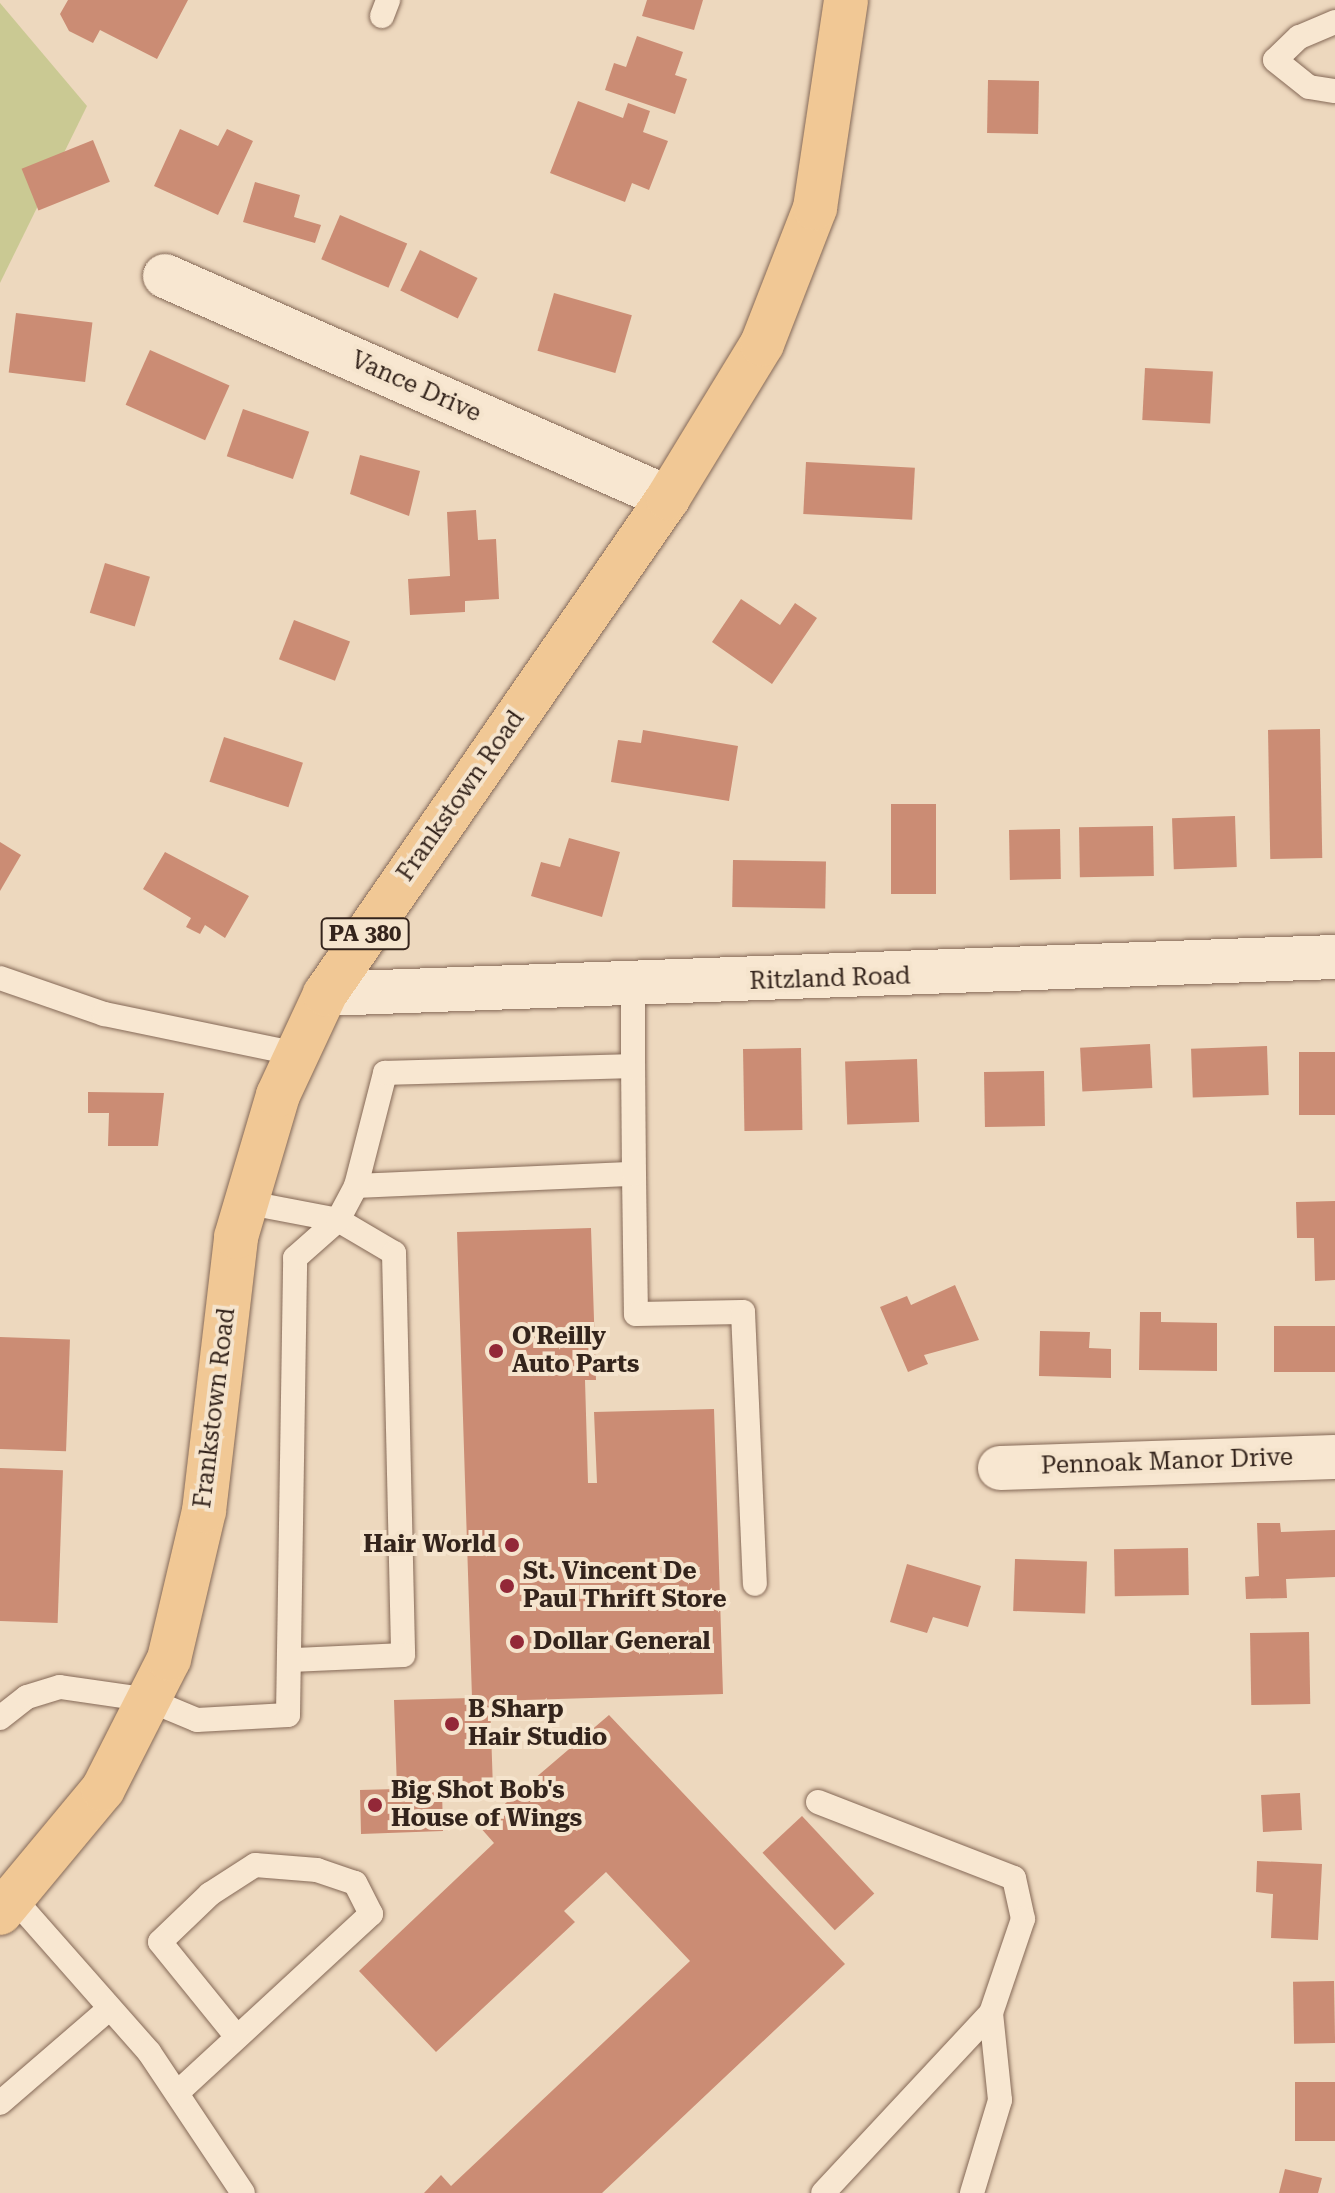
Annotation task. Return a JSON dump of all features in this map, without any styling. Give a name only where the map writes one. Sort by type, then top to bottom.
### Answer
[{"type":"main road","name":"Frankstown Road","points":[[7,1906],[103,1789],[149,1700],[192,1573],[244,1202],[298,1054],[325,994],[668,498],[762,344],[815,208],[846,0]]},
{"type":"street","name":"Vance Drive","points":[[165,276],[668,498]]},
{"type":"street","name":"Ritzland Road","points":[[325,994],[633,987],[1335,957]]},
{"type":"street","name":"Pennoak Manor Drive","points":[[1000,1468],[1335,1457]]},
{"type":"lane","points":[[1335,22],[1299,37],[1275,60],[1309,87],[1335,91]]},
{"type":"lane","points":[[0,978],[104,1014],[298,1054]]},
{"type":"lane","points":[[633,987],[636,1314],[743,1312],[755,1584]]},
{"type":"lane","points":[[0,1718],[27,1697],[60,1687],[149,1700],[197,1720],[288,1715],[295,1258],[338,1220],[356,1186],[385,1073],[633,1066]]},
{"type":"lane","points":[[356,1186],[634,1174]]},
{"type":"lane","points":[[244,1202],[338,1220],[394,1253],[403,1655],[291,1660]]},
{"type":"lane","points":[[818,1802],[1014,1878],[1023,1919],[991,2013],[823,2193]]},
{"type":"lane","points":[[177,2093],[371,1914],[355,1883],[317,1870],[255,1865],[210,1894],[160,1942],[237,2037]]},
{"type":"lane","points":[[7,1906],[110,2008],[177,2093],[243,2193]]},
{"type":"lane","points":[[0,2103],[110,2008]]},
{"type":"lane","points":[[972,2193],[1000,2100],[991,2013]]},
{"type":"shaded area","points":[[0,3],[87,106],[0,283]]},
{"type":"building","points":[[68,0],[188,0],[157,59],[100,30],[93,43],[69,31],[60,14]]},
{"type":"building","points":[[647,0],[703,0],[694,30],[642,16]]},
{"type":"building","points":[[637,36],[683,52],[675,75],[687,79],[675,114],[605,90],[614,63],[626,67]]},
{"type":"building","points":[[988,80],[1039,81],[1038,134],[987,133]]},
{"type":"building","points":[[578,101],[623,118],[628,103],[650,111],[643,132],[668,141],[649,190],[632,183],[625,202],[550,173]]},
{"type":"building","points":[[180,129],[218,146],[227,129],[253,141],[218,215],[154,186]]},
{"type":"building","points":[[93,140],[110,182],[38,211],[22,169]]},
{"type":"building","points":[[255,182],[300,195],[294,217],[321,225],[315,243],[243,222]]},
{"type":"building","points":[[340,215],[407,244],[388,288],[321,259]]},
{"type":"building","points":[[420,250],[478,278],[458,319],[400,290]]},
{"type":"building","points":[[554,293],[632,315],[615,373],[537,351]]},
{"type":"building","points":[[16,313],[92,322],[85,382],[9,373]]},
{"type":"building","points":[[150,350],[229,385],[205,440],[126,405]]},
{"type":"building","points":[[1145,368],[1213,372],[1210,423],[1142,420]]},
{"type":"building","points":[[243,409],[309,432],[293,479],[227,456]]},
{"type":"building","points":[[360,455],[420,471],[409,516],[350,494]]},
{"type":"building","points":[[806,462],[915,468],[912,520],[803,514]]},
{"type":"building","points":[[476,510],[478,540],[496,539],[499,599],[465,601],[465,612],[410,615],[408,579],[450,576],[447,512]]},
{"type":"building","points":[[105,563],[150,577],[135,626],[90,613]]},
{"type":"building","points":[[741,599],[780,625],[795,603],[817,618],[772,684],[712,642]]},
{"type":"building","points":[[294,620],[350,642],[335,681],[279,659]]},
{"type":"building","points":[[1320,729],[1322,858],[1270,859],[1268,730]]},
{"type":"building","points":[[643,730],[738,746],[729,801],[611,782],[618,740],[641,743]]},
{"type":"building","points":[[224,737],[303,763],[288,807],[209,782]]},
{"type":"building","points":[[891,804],[936,804],[936,894],[891,894]]},
{"type":"building","points":[[1235,816],[1237,867],[1174,869],[1172,818]]},
{"type":"building","points":[[1153,826],[1154,876],[1080,877],[1079,827]]},
{"type":"building","points":[[1060,829],[1061,879],[1010,880],[1009,830]]},
{"type":"building","points":[[569,838],[620,852],[602,917],[531,896],[541,862],[560,867]]},
{"type":"building","points":[[0,842],[21,855],[0,891]]},
{"type":"building","points":[[165,852],[249,896],[225,938],[205,925],[200,934],[186,927],[191,918],[143,889]]},
{"type":"building","points":[[733,860],[826,862],[825,909],[732,907]]},
{"type":"building","points":[[1150,1044],[1152,1088],[1082,1092],[1080,1048]]},
{"type":"building","points":[[1267,1046],[1269,1095],[1193,1098],[1191,1049]]},
{"type":"building","points":[[801,1048],[802,1130],[744,1131],[743,1049]]},
{"type":"building","points":[[1299,1052],[1335,1052],[1335,1115],[1299,1115]]},
{"type":"building","points":[[917,1059],[919,1122],[847,1124],[845,1062]]},
{"type":"building","points":[[1044,1071],[1045,1126],[985,1127],[984,1072]]},
{"type":"building","points":[[88,1092],[164,1093],[158,1146],[108,1146],[109,1113],[88,1113]]},
{"type":"building","points":[[1335,1201],[1335,1280],[1315,1281],[1314,1238],[1297,1238],[1296,1202]]},
{"type":"building","points":[[591,1228],[596,1380],[585,1380],[588,1483],[597,1483],[594,1412],[714,1409],[723,1694],[490,1701],[493,1789],[442,1790],[443,1831],[361,1834],[360,1790],[397,1789],[394,1700],[472,1698],[457,1232]]},
{"type":"building","points":[[955,1285],[979,1340],[924,1355],[928,1364],[908,1372],[880,1307],[907,1296],[911,1305]]},
{"type":"building","points":[[1140,1312],[1161,1312],[1161,1322],[1217,1323],[1217,1371],[1139,1370]]},
{"type":"building","points":[[1274,1326],[1335,1326],[1335,1372],[1274,1372]]},
{"type":"building","points":[[1040,1331],[1090,1332],[1089,1348],[1111,1349],[1111,1378],[1039,1376]]},
{"type":"building","points":[[0,1337],[70,1339],[66,1451],[0,1449]]},
{"type":"building","points":[[0,1468],[63,1470],[58,1623],[0,1621]]},
{"type":"building","points":[[1257,1523],[1280,1523],[1281,1532],[1335,1530],[1335,1577],[1286,1579],[1287,1598],[1246,1599],[1245,1577],[1259,1576]]},
{"type":"building","points":[[1188,1548],[1189,1595],[1115,1596],[1114,1549]]},
{"type":"building","points":[[1015,1559],[1087,1562],[1085,1613],[1013,1611]]},
{"type":"building","points":[[907,1564],[981,1586],[968,1627],[933,1617],[927,1633],[890,1622]]},
{"type":"building","points":[[1309,1632],[1310,1704],[1251,1705],[1250,1633]]},
{"type":"building","points":[[609,1715],[845,1964],[602,2193],[424,2193],[441,2175],[451,2186],[690,1961],[606,1872],[564,1911],[575,1922],[436,2052],[359,1971],[494,1843],[479,1826]]},
{"type":"building","points":[[1300,1793],[1302,1830],[1263,1832],[1261,1795]]},
{"type":"building","points":[[802,1816],[874,1894],[835,1930],[763,1853]]},
{"type":"building","points":[[1257,1861],[1322,1864],[1318,1940],[1271,1938],[1273,1894],[1256,1892]]},
{"type":"building","points":[[1334,1981],[1335,2043],[1294,2044],[1293,1982]]},
{"type":"building","points":[[1295,2082],[1335,2082],[1335,2141],[1295,2141]]},
{"type":"building","points":[[1285,2169],[1322,2178],[1318,2193],[1279,2193]]},
{"type":"place","name":"O'Reilly Auto Parts","points":[[496,1351]]},
{"type":"place","name":"Hair World","points":[[512,1545]]},
{"type":"place","name":"St. Vincent De Paul Thrift Store","points":[[507,1586]]},
{"type":"place","name":"Dollar General","points":[[517,1642]]},
{"type":"place","name":"B Sharp Hair Studio","points":[[452,1724]]},
{"type":"place","name":"Big Shot Bob's House of Wings","points":[[375,1805]]}]
